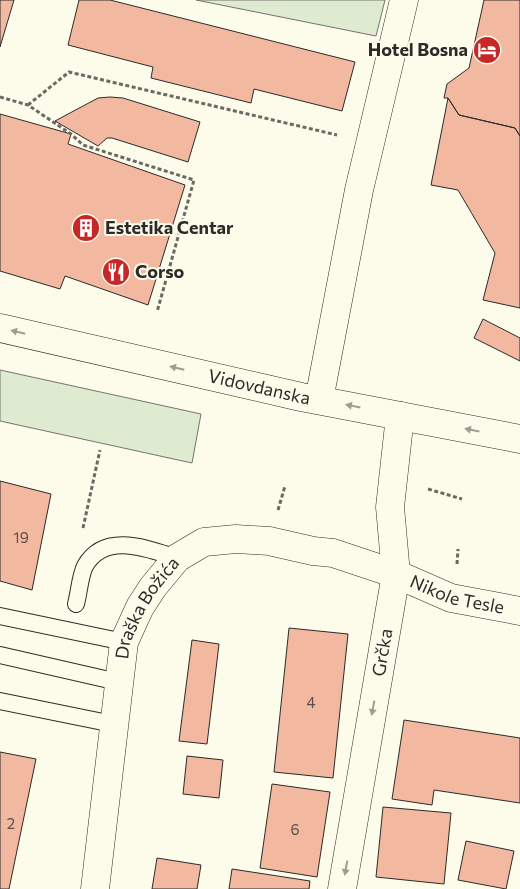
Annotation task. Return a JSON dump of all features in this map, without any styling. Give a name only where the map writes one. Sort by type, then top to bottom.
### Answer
[{"type":"street","points":[[319,400],[359,190],[404,0]]},
{"type":"street","name":"Vidovdanska","points":[[0,328],[319,400],[520,439]]},
{"type":"street","name":"Grčka","points":[[342,889],[396,574],[390,507],[400,416]]},
{"type":"street","name":"Draška Božića","points":[[95,889],[124,642],[144,601],[177,558],[204,542],[236,539],[269,541],[313,551],[333,553],[396,574]]},
{"type":"street","name":"Nikole Tesle","points":[[396,574],[451,598],[520,611]]},
{"type":"lane","points":[[76,604],[84,568],[94,555],[107,547],[137,546],[177,558]]},
{"type":"lane","points":[[0,616],[124,642]]},
{"type":"lane","points":[[0,655],[118,682]]},
{"type":"lane","points":[[0,701],[114,724]]},
{"type":"path","points":[[28,105],[69,72],[343,136]]},
{"type":"path","points":[[0,97],[28,105],[72,134],[83,145],[194,180],[157,312]]},
{"type":"path","points":[[90,526],[82,529],[100,450]]},
{"type":"path","points":[[428,489],[462,499]]},
{"type":"path","points":[[456,570],[458,549]]},
{"type":"green space","points":[[196,0],[385,0],[376,36]]},
{"type":"green space","points":[[0,370],[201,414],[192,463],[0,421]]},
{"type":"building","points":[[0,0],[14,0],[0,47]]},
{"type":"building","points":[[79,0],[110,0],[355,62],[342,111],[254,89],[251,103],[151,78],[153,67],[68,45]]},
{"type":"building","points":[[484,0],[520,0],[520,136],[515,128],[459,115],[448,98],[444,98],[447,84],[469,68]]},
{"type":"building","points":[[98,98],[123,98],[200,122],[188,162],[112,138],[107,138],[98,146],[55,121]]},
{"type":"building","points":[[448,98],[459,115],[515,128],[520,136],[520,308],[483,300],[495,253],[458,190],[431,185]]},
{"type":"building","name":"Estetika Centar","points":[[0,114],[71,134],[68,144],[185,185],[148,305],[65,276],[60,289],[0,271]]},
{"type":"building","points":[[483,319],[520,338],[520,361],[474,338]]},
{"type":"building","points":[[0,481],[51,494],[32,590],[0,581]]},
{"type":"building","points":[[289,628],[348,634],[333,778],[274,772]]},
{"type":"building","points":[[192,640],[219,644],[207,744],[179,741]]},
{"type":"building","points":[[404,720],[520,738],[520,803],[434,790],[432,805],[392,799]]},
{"type":"building","points":[[0,752],[36,759],[9,889],[0,889]]},
{"type":"building","points":[[187,756],[223,760],[219,798],[183,794]]},
{"type":"building","points":[[272,784],[330,792],[317,877],[260,868]]},
{"type":"building","points":[[383,807],[451,813],[444,884],[376,877]]},
{"type":"building","points":[[466,841],[514,851],[506,889],[458,880]]},
{"type":"building","points":[[157,858],[201,865],[197,889],[152,889]]},
{"type":"building","points":[[232,869],[310,881],[309,889],[229,889]]},
{"type":"place","name":"Hotel Bosna","points":[[487,50]]},
{"type":"place","name":"Estetika Centar","points":[[86,228]]},
{"type":"place","name":"Corso","points":[[116,272]]}]
